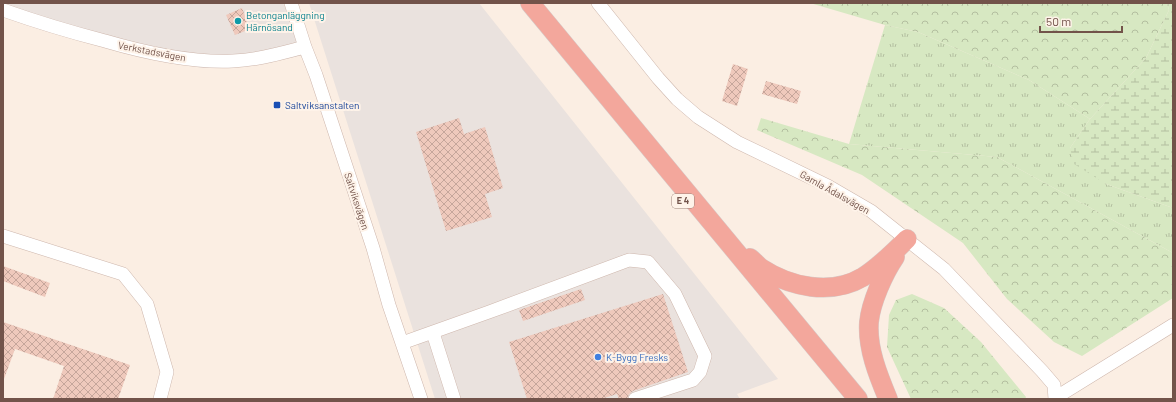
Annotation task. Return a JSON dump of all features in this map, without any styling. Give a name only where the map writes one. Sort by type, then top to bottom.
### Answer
[{"type":"highway","name":"E 4","points":[[519,3],[847,399]]},
{"type":"highway","name":"E 4","points":[[530,3],[858,399]]},
{"type":"highway","name":"E 4","points":[[737,253],[751,258],[761,268],[786,281],[802,286],[829,288],[861,278],[878,266],[907,239]]},
{"type":"highway","points":[[888,399],[876,367],[871,345],[869,322],[879,286],[893,259],[907,239]]},
{"type":"street","name":"Saltviksvägen","points":[[291,3],[305,47],[316,74],[373,248],[389,305],[421,399]]},
{"type":"street","name":"Gamla Ådalsvägen","points":[[598,3],[658,78],[677,99],[698,117],[737,142],[828,186],[871,211],[944,269],[1042,371],[1054,385],[1055,398]]},
{"type":"street","name":"Verkstadsvägen","points":[[3,10],[106,42],[155,54],[179,58],[234,61],[255,59],[305,47]]},
{"type":"street","points":[[3,236],[123,274],[147,304],[167,372],[160,399]]},
{"type":"street","points":[[402,342],[433,333],[629,260],[648,262],[675,294],[705,356],[700,372],[693,380],[635,399]]},
{"type":"street","points":[[1055,398],[1173,325]]},
{"type":"street","points":[[433,333],[454,399]]},
{"type":"shaded area","points":[[3,3],[283,3],[312,53],[281,60],[236,66],[203,68],[170,62],[3,13]]},
{"type":"shaded area","points":[[309,3],[479,3],[778,379],[737,394],[740,399],[435,399]]},
{"type":"green space","points":[[810,3],[1167,3],[1169,10],[1146,58],[1090,119],[1029,80],[918,32],[885,25]]},
{"type":"green space","points":[[1167,3],[1173,3],[1173,208],[1106,184],[1074,164],[1070,148],[1090,119],[1146,58],[1169,10]]},
{"type":"green space","points":[[885,25],[918,32],[1029,80],[1090,119],[1070,148],[1106,184],[1173,208],[1173,253],[997,157],[849,144]]},
{"type":"green space","points":[[761,118],[849,144],[997,157],[1173,253],[1173,298],[1082,356],[1054,342],[1007,299],[963,243],[862,175],[757,130]]},
{"type":"green space","points":[[912,294],[944,308],[981,342],[1026,397],[1025,399],[911,399],[887,347],[889,315],[896,300]]},
{"type":"building","name":"Betonganläggning Härnösand","points":[[242,8],[250,29],[235,35],[226,15]]},
{"type":"building","points":[[733,64],[748,69],[737,106],[722,101]]},
{"type":"building","points":[[766,81],[801,91],[797,104],[762,94]]},
{"type":"building","points":[[459,118],[464,134],[485,127],[503,188],[485,194],[492,217],[446,231],[416,132]]},
{"type":"building","points":[[3,266],[50,283],[45,297],[3,281]]},
{"type":"building","points":[[581,289],[585,300],[523,321],[519,310]]},
{"type":"building","name":"K-Bygg Fresks","points":[[663,294],[688,372],[633,391],[629,394],[627,399],[619,399],[617,394],[601,399],[527,399],[509,342]]},
{"type":"building","points":[[3,322],[130,365],[118,399],[53,399],[64,366],[15,349],[3,379]]},
{"type":"place","name":"Betonganläggning Härnösand","points":[[238,21]]},
{"type":"place","name":"Saltviksanstalten","points":[[277,105]]},
{"type":"place","name":"K-Bygg Fresks","points":[[598,357]]}]
